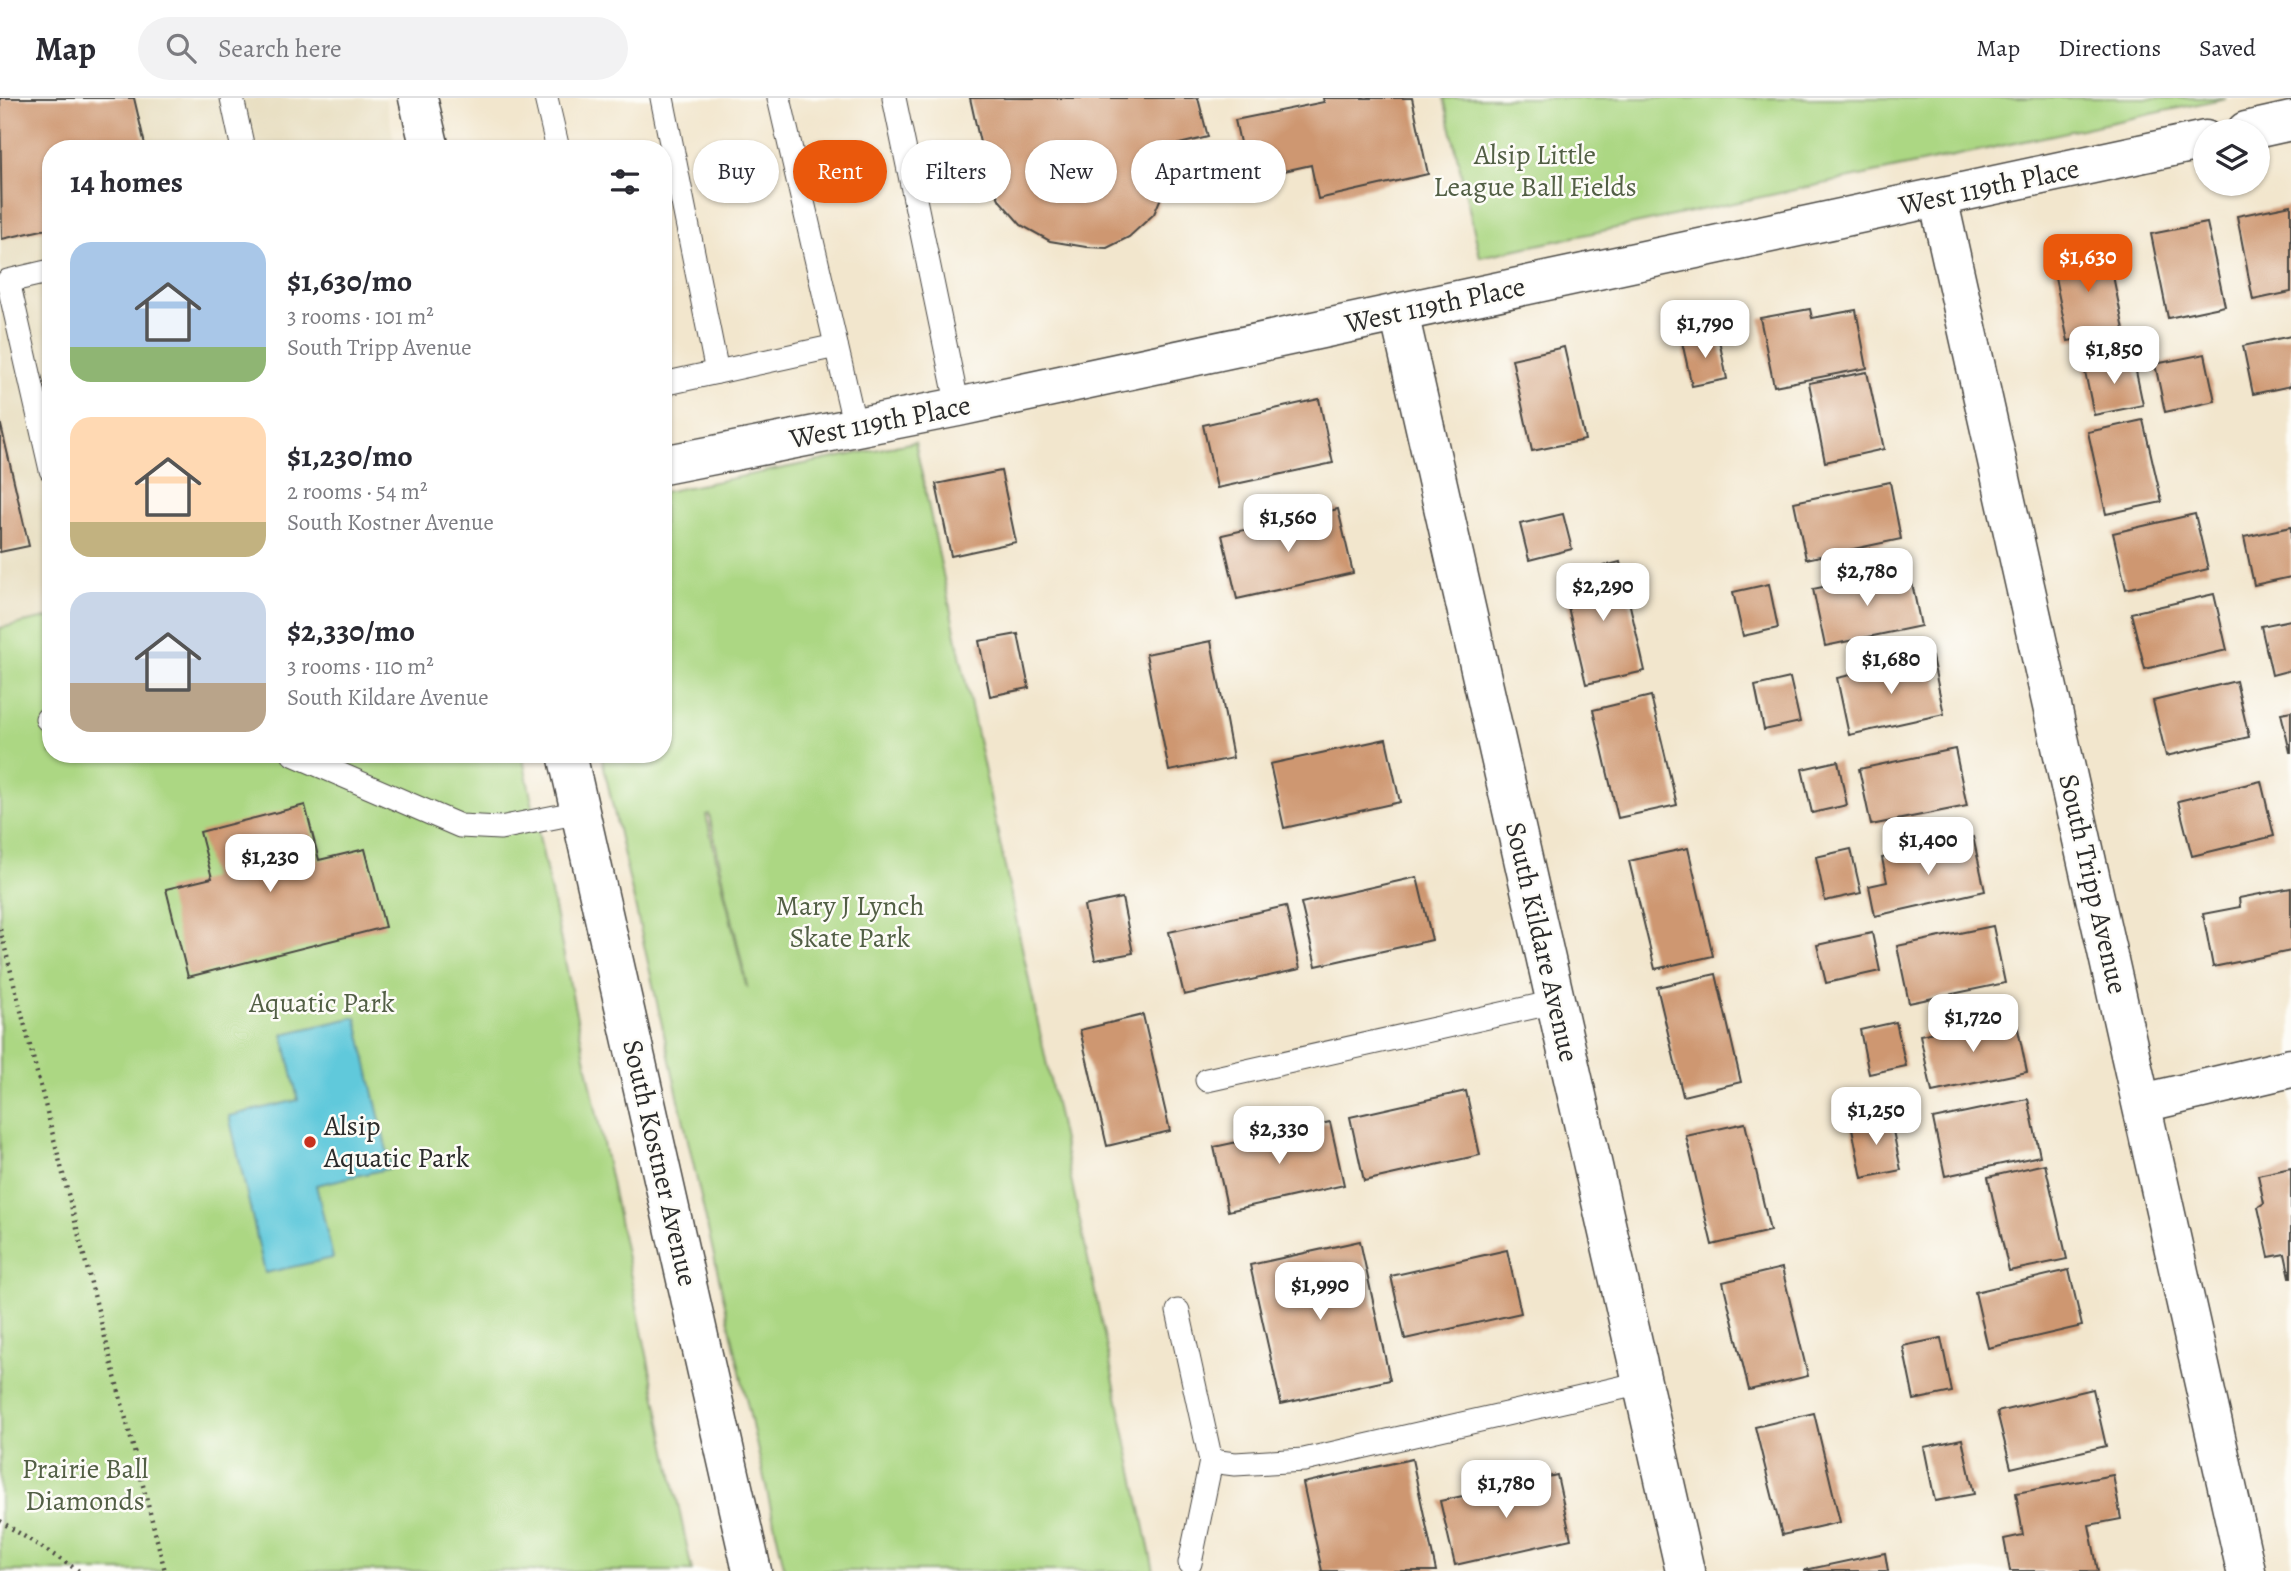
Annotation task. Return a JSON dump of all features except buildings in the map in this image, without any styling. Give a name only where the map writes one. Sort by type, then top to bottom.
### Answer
[{"type":"street","points":[[418,98],[428,140]]},
{"type":"street","points":[[2270,126],[2291,121]]},
{"type":"street","name":"West 119th Place","points":[[672,463],[958,407],[2193,143]]},
{"type":"street","name":"South Tripp Avenue","points":[[1938,198],[2143,1102],[2246,1571]]},
{"type":"street","name":"South Kildare Avenue","points":[[1399,313],[1685,1571]]},
{"type":"street","name":"South Kostner Avenue","points":[[569,763],[752,1571]]},
{"type":"street","points":[[2143,1102],[2291,1069]]},
{"type":"lane","points":[[232,98],[241,140]]},
{"type":"lane","points":[[546,98],[556,140]]},
{"type":"lane","points":[[662,98],[670,140]]},
{"type":"lane","points":[[779,98],[855,428]]},
{"type":"lane","points":[[894,98],[958,407]]},
{"type":"lane","points":[[672,148],[717,372]]},
{"type":"lane","points":[[42,273],[8,281],[42,430]]},
{"type":"lane","points":[[672,382],[836,346]]},
{"type":"lane","points":[[314,763],[460,826],[500,828],[580,812]]},
{"type":"lane","points":[[1207,1080],[1555,1002]]},
{"type":"lane","points":[[1178,1311],[1210,1461],[1190,1563]]},
{"type":"lane","points":[[1210,1461],[1235,1464],[1304,1460],[1642,1383]]},
{"type":"path","points":[[0,929],[165,1571]]},
{"type":"path","points":[[0,1521],[79,1571]]},
{"type":"shaded area","points":[[0,98],[385,98],[394,140],[42,140],[42,619],[0,628]]},
{"type":"green space","name":"Alsip Little League Ball Fields","points":[[1444,98],[2226,98],[1480,257]]},
{"type":"green space","name":"Mary J Lynch Skate Park","points":[[915,442],[1154,1571],[785,1571],[603,763],[672,763],[672,490]],"holes":[[[709,814],[747,986],[706,815]]]},
{"type":"green space","name":"Aquatic Park","points":[[42,619],[42,763],[524,763],[692,1571],[0,1571],[0,628]]},
{"type":"water","name":"Alsip Aquatic Park","points":[[356,1017],[391,1168],[316,1185],[333,1258],[265,1273],[229,1116],[298,1100],[283,1034]]},
{"type":"place","name":"Alsip Aquatic Park","points":[[310,1142]]},
{"type":"park label","name":"Prairie Ball Diamonds","points":[[85,1485]]}]
